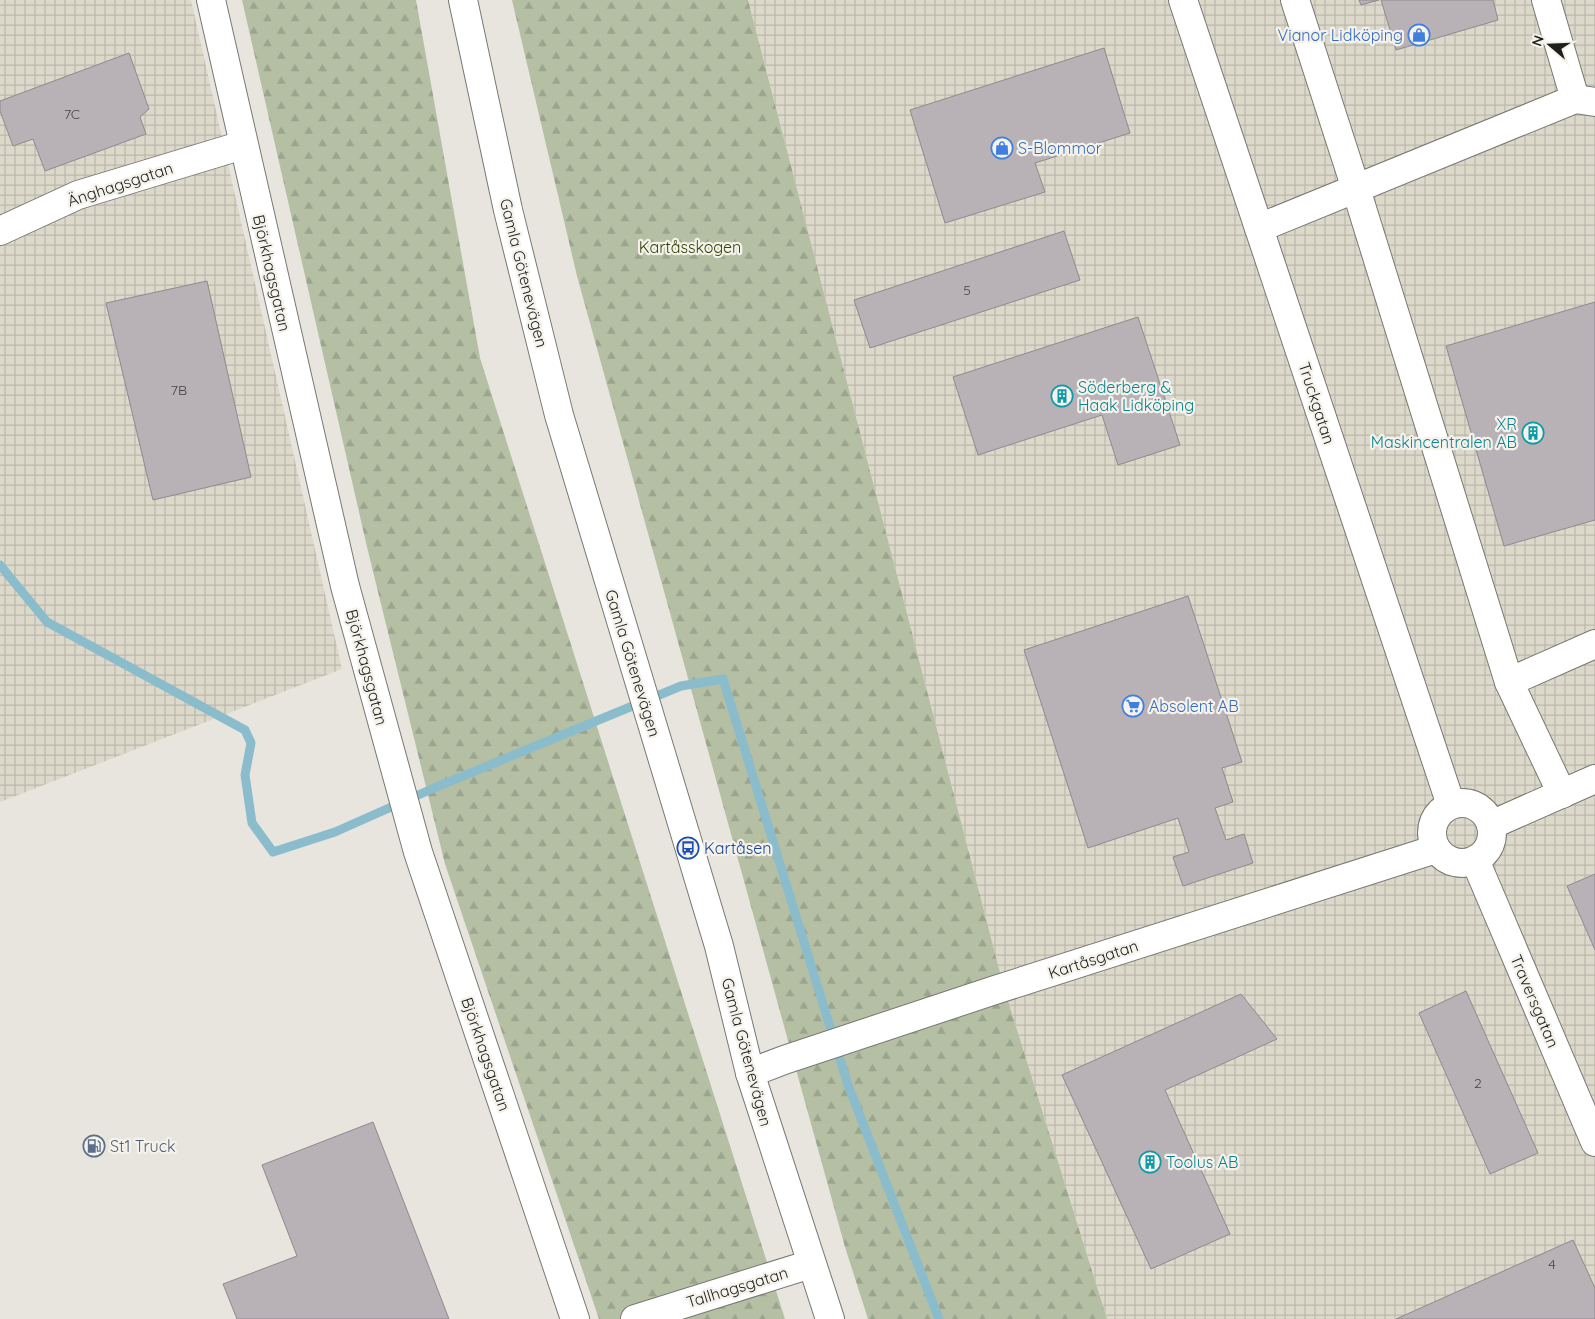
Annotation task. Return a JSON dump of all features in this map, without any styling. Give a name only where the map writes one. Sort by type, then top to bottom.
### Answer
[{"type":"street","name":"Björkhagsgatan","points":[[211,0],[345,586],[418,852],[575,1319]]},
{"type":"street","name":"Gamla Götenevägen","points":[[463,0],[508,210],[560,415],[719,946],[750,1073],[830,1319]]},
{"type":"street","name":"Truckgatan","points":[[1183,0],[1451,805]]},
{"type":"street","points":[[1295,0],[1509,682],[1562,794]]},
{"type":"street","points":[[1259,228],[1585,101],[1546,0]]},
{"type":"street","name":"Änghagsgatan","points":[[0,231],[78,195],[243,145]]},
{"type":"street","points":[[1509,682],[1595,644]]},
{"type":"street","points":[[1491,825],[1595,779]]},
{"type":"street","points":[[1451,805],[1471,805],[1480,809],[1487,816],[1491,825],[1492,836],[1489,846],[1484,854],[1475,860],[1467,863],[1449,861],[1436,849],[1432,829],[1442,811],[1451,805]]},
{"type":"street","name":"Kartåsgatan","points":[[750,1073],[986,993],[1436,849]]},
{"type":"street","name":"Traversgatan","points":[[1475,860],[1595,1142]]},
{"type":"street","name":"Tallhagsgatan","points":[[635,1319],[811,1264]]},
{"type":"shaded area","points":[[0,0],[191,0],[342,669],[0,802]]},
{"type":"shaded area","points":[[748,0],[1595,0],[1595,1319],[1107,1319],[1004,988]]},
{"type":"green space","points":[[242,0],[416,0],[480,358],[785,1319],[599,1319],[445,864],[367,547]]},
{"type":"green space","name":"Kartåsskogen","points":[[512,0],[748,0],[1004,988],[1107,1319],[868,1319],[845,1247],[577,276]]},
{"type":"building","name":"Vianor Lidköping","points":[[1359,0],[1379,0],[1361,5]]},
{"type":"building","name":"Vianor Lidköping","points":[[1381,0],[1493,0],[1498,20],[1396,50]]},
{"type":"building","name":"S-Blommor","points":[[1104,48],[1130,133],[1035,163],[1045,192],[945,223],[910,110]]},
{"type":"building","points":[[129,53],[149,109],[140,117],[146,134],[45,171],[33,139],[13,146],[0,111],[0,101]]},
{"type":"building","points":[[1064,231],[1080,280],[870,348],[854,300]]},
{"type":"building","points":[[207,281],[251,477],[153,500],[106,303]]},
{"type":"building","name":"XR Maskincentralen AB","points":[[1595,302],[1595,520],[1504,546],[1446,346]]},
{"type":"building","name":"Söderberg & Haak Lidköping","points":[[1138,317],[1180,445],[1118,465],[1102,415],[978,455],[953,377]]},
{"type":"building","name":"Absolent AB","points":[[1188,596],[1242,762],[1222,768],[1233,802],[1215,808],[1226,840],[1244,834],[1253,863],[1183,886],[1173,857],[1189,852],[1178,818],[1088,848],[1024,650]]},
{"type":"building","points":[[1595,874],[1595,950],[1567,886]]},
{"type":"building","points":[[1466,991],[1538,1153],[1490,1174],[1419,1013]]},
{"type":"building","name":"Toolus AB","points":[[1241,994],[1277,1039],[1165,1090],[1230,1234],[1151,1269],[1062,1075]]},
{"type":"building","points":[[373,1122],[449,1319],[237,1319],[223,1284],[297,1256],[262,1165]]},
{"type":"building","points":[[1573,1240],[1595,1288],[1595,1319],[1396,1319]]},
{"type":"waterway","points":[[0,565],[47,622],[245,730],[251,743],[245,775],[252,823],[273,852],[335,832],[434,788],[681,686],[723,679],[848,1085],[939,1319]]},
{"type":"place","name":"Vianor Lidköping","points":[[1419,35]]},
{"type":"place","name":"S-Blommor","points":[[1002,148]]},
{"type":"place","name":"Söderberg & Haak Lidköping","points":[[1062,396]]},
{"type":"place","name":"XR Maskincentralen AB","points":[[1533,433]]},
{"type":"place","name":"Absolent AB","points":[[1133,706]]},
{"type":"place","name":"Kartåsen","points":[[688,848]]},
{"type":"place","name":"St1 Truck","points":[[94,1146]]},
{"type":"place","name":"Toolus AB","points":[[1150,1162]]}]
